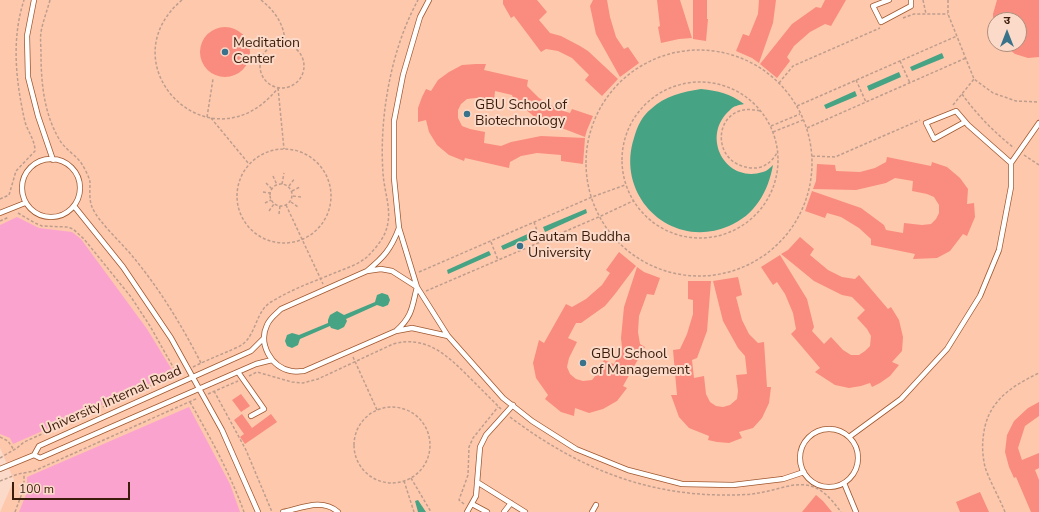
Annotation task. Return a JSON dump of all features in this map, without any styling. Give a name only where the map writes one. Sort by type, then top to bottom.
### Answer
[{"type":"lane","points":[[34,0],[27,36],[28,77],[38,116],[53,160]]},
{"type":"lane","points":[[430,0],[420,17],[403,75],[394,121],[394,178],[399,228],[413,275],[421,294],[448,336],[503,398],[532,421],[576,450],[628,470],[682,484],[732,485],[783,479],[804,472]]},
{"type":"lane","points":[[888,0],[873,6],[880,22],[911,6],[911,0]]},
{"type":"lane","points":[[965,122],[934,139],[926,123],[956,111],[965,122],[1011,163]]},
{"type":"lane","points":[[849,437],[901,399],[947,349],[980,296],[999,250],[1011,187],[1011,163],[1039,123]]},
{"type":"lane","points":[[47,159],[59,160],[68,164],[76,174],[80,183],[79,196],[74,206],[65,213],[56,217],[43,216],[31,209],[25,203],[22,193],[23,180],[28,169],[36,163],[47,159]]},
{"type":"lane","points":[[0,213],[25,203]]},
{"type":"lane","name":"University Internal Road","points":[[74,206],[123,267],[171,338],[222,430],[258,512]]},
{"type":"lane","points":[[367,272],[384,256],[394,242],[399,228]]},
{"type":"lane","points":[[381,269],[392,271],[417,286],[410,315],[406,323],[396,330],[304,371],[292,371],[285,369],[272,360],[266,351],[264,338],[266,326],[272,316],[281,309],[367,272],[381,269]]},
{"type":"lane","points":[[396,330],[412,328],[448,336]]},
{"type":"lane","name":"University Internal Road","points":[[264,338],[251,352],[39,446],[34,455],[40,458],[199,388],[256,364],[272,360]]},
{"type":"lane","points":[[238,372],[264,409],[251,416]]},
{"type":"lane","points":[[467,512],[476,496],[480,447],[486,435],[513,405]]},
{"type":"lane","points":[[826,429],[837,430],[846,434],[855,444],[858,453],[858,466],[852,476],[844,483],[834,487],[821,486],[809,479],[804,472],[800,463],[801,450],[807,439],[815,433],[826,429]]},
{"type":"lane","points":[[0,469],[34,455]]},
{"type":"lane","points":[[478,482],[525,512]]},
{"type":"lane","points":[[844,483],[856,512]]},
{"type":"lane","points":[[283,512],[320,503],[332,506],[338,512]]},
{"type":"lane","points":[[504,512],[511,503]]},
{"type":"lane","points":[[472,504],[487,512]]},
{"type":"lane","points":[[592,512],[596,505]]},
{"type":"path","points":[[0,199],[9,195],[16,171],[35,151],[35,144],[26,124],[18,90],[16,35],[19,16],[24,0]]},
{"type":"path","points":[[50,0],[41,33],[41,54],[42,77],[51,122],[59,140],[69,152],[81,161],[90,180],[92,206],[98,216],[134,258],[161,294],[183,328],[201,363]]},
{"type":"path","points":[[182,0],[173,7],[164,20],[157,35],[155,58],[157,70],[161,80],[167,91],[177,102],[198,114],[223,119],[248,113],[259,107],[278,88]]},
{"type":"path","points":[[261,0],[267,5],[283,27],[285,44]]},
{"type":"path","points":[[0,458],[24,442],[243,344],[269,304],[281,296],[365,258],[380,241],[387,226],[389,214],[383,173],[383,160],[387,99],[391,74],[400,40],[418,0]]},
{"type":"path","points":[[924,0],[926,14]]},
{"type":"path","points":[[948,0],[948,14],[974,78],[993,93],[1016,100],[1039,102]]},
{"type":"path","points":[[899,20],[914,14],[948,14]]},
{"type":"path","points":[[779,83],[793,66],[885,26]]},
{"type":"path","points":[[797,106],[957,36]]},
{"type":"path","points":[[278,44],[285,44],[295,47],[301,53],[304,62],[304,70],[301,78],[295,84],[286,88],[278,88],[263,78],[260,70],[261,60],[264,53],[270,47],[278,44]]},
{"type":"path","points":[[700,50],[724,52],[740,57],[761,68],[779,83],[797,106],[804,119],[811,143],[813,164],[810,187],[802,210],[792,228],[778,244],[761,257],[737,269],[720,273],[694,275],[675,272],[654,266],[621,244],[604,223],[592,196],[586,163],[589,138],[595,120],[606,99],[621,81],[638,68],[659,57],[677,52],[700,50]]},
{"type":"path","points":[[251,58],[261,60]]},
{"type":"path","points":[[807,128],[966,58]]},
{"type":"path","points":[[900,61],[910,83]]},
{"type":"path","points":[[952,106],[974,78]]},
{"type":"path","points":[[213,79],[209,117],[249,164]]},
{"type":"path","points":[[856,80],[866,102]]},
{"type":"path","points":[[710,82],[728,87],[742,94],[752,101],[761,112],[771,126],[773,132],[778,151],[778,172],[774,188],[767,201],[756,215],[744,225],[732,232],[718,237],[706,238],[688,238],[672,234],[646,218],[633,201],[626,185],[621,165],[626,132],[633,119],[645,104],[657,95],[678,85],[710,82]]},
{"type":"path","points":[[278,88],[284,149]]},
{"type":"path","points":[[962,94],[987,125],[1019,152],[1039,164]]},
{"type":"path","points":[[761,112],[752,109],[733,113],[723,126],[721,137],[723,148],[727,157],[734,163],[746,168],[756,168],[767,165],[778,151]]},
{"type":"path","points":[[771,126],[801,114]]},
{"type":"path","points":[[773,132],[804,119]]},
{"type":"path","points":[[812,156],[835,157],[922,119]]},
{"type":"path","points":[[284,149],[305,154],[318,164],[329,181],[331,198],[326,217],[314,232],[298,240],[282,243],[262,238],[248,227],[239,210],[236,194],[242,174],[249,164],[254,159],[269,151],[284,149]]},
{"type":"path","points":[[282,184],[284,174]]},
{"type":"path","points":[[273,176],[277,185]]},
{"type":"path","points":[[289,187],[295,178]]},
{"type":"path","points":[[266,183],[272,189]]},
{"type":"path","points":[[282,184],[289,187],[292,191],[293,196],[290,202],[286,205],[280,206],[274,204],[271,200],[270,193],[277,185],[282,184]]},
{"type":"path","points":[[413,275],[592,196],[626,185]]},
{"type":"path","points":[[292,191],[300,187]]},
{"type":"path","points":[[263,192],[270,193]]},
{"type":"path","points":[[293,196],[301,197]]},
{"type":"path","points":[[265,203],[271,200]]},
{"type":"path","points":[[421,294],[633,201]]},
{"type":"path","points":[[290,202],[298,207]]},
{"type":"path","points":[[269,211],[274,204]]},
{"type":"path","points":[[286,205],[303,238],[326,290]]},
{"type":"path","points":[[280,206],[280,214]]},
{"type":"path","points":[[18,213],[42,226],[67,227],[73,229],[84,239],[131,297],[150,326],[177,374]]},
{"type":"path","points":[[0,221],[12,216]]},
{"type":"path","points":[[534,222],[541,242]]},
{"type":"path","points":[[491,241],[498,260]]},
{"type":"path","points":[[350,351],[377,410]]},
{"type":"path","points":[[1005,512],[985,466],[982,449],[984,429],[989,413],[998,399],[1023,381],[1039,374]]},
{"type":"path","points":[[214,391],[246,450],[272,512]]},
{"type":"path","points":[[0,481],[34,471],[203,396]]},
{"type":"path","points":[[190,402],[216,449],[237,493],[244,512]]},
{"type":"path","points":[[398,406],[413,412],[423,421],[430,436],[430,451],[425,465],[411,478],[401,482],[386,483],[371,478],[361,468],[354,453],[354,438],[359,424],[369,413],[377,410],[383,407],[398,406]]},
{"type":"path","points":[[0,437],[8,441],[14,450]]},
{"type":"path","points":[[15,512],[24,488],[24,473]]},
{"type":"path","points":[[411,478],[431,512]]},
{"type":"path","points":[[404,481],[414,512]]},
{"type":"shaded area","name":"Gautam Buddha University","points":[[0,0],[1039,0],[1039,512],[0,512],[14,480],[0,448]]},
{"type":"shaded area","points":[[942,53],[944,58],[912,71],[910,67]]},
{"type":"shaded area","points":[[899,72],[901,77],[869,91],[867,86]]},
{"type":"shaded area","points":[[701,89],[724,93],[744,104],[731,109],[721,121],[717,132],[717,144],[721,155],[728,165],[738,171],[749,174],[764,172],[773,165],[764,193],[753,209],[746,216],[729,226],[707,232],[687,231],[668,224],[653,213],[640,198],[633,180],[630,159],[634,138],[640,122],[648,112],[668,98],[681,93]]},
{"type":"shaded area","points":[[855,91],[857,96],[826,109],[824,105]]},
{"type":"shaded area","points":[[586,209],[587,213],[545,232],[543,227]]},
{"type":"shaded area","points":[[17,217],[39,228],[72,232],[81,239],[147,329],[174,373],[13,444],[10,438],[0,434],[0,225]]},
{"type":"shaded area","points":[[532,232],[534,237],[503,250],[501,246]]},
{"type":"shaded area","points":[[489,251],[491,255],[448,274],[447,270]]},
{"type":"shaded area","points":[[382,293],[388,295],[390,300],[388,305],[383,307],[377,305],[346,319],[347,321],[344,327],[338,330],[331,328],[330,326],[300,339],[298,345],[292,348],[287,346],[285,341],[287,335],[292,333],[299,335],[328,323],[330,315],[337,311],[344,315],[375,302],[377,295]]},
{"type":"shaded area","points":[[189,407],[230,484],[240,512],[19,512],[27,492],[27,477]]},
{"type":"shaded area","points":[[418,500],[426,512],[418,512],[415,501]]},
{"type":"building","points":[[503,0],[537,0],[547,12],[539,20],[550,33],[561,36],[588,51],[618,79],[602,96],[585,80],[589,75],[572,58],[558,51],[546,49],[541,52],[514,16],[511,18],[503,4]]},
{"type":"building","points":[[593,0],[607,0],[616,37],[624,49],[628,47],[639,63],[620,77],[596,34],[590,6]]},
{"type":"building","points":[[657,0],[680,0],[692,38],[661,43],[658,27],[660,26]]},
{"type":"building","points":[[693,0],[707,0],[708,19],[706,41],[693,39]]},
{"type":"building","points":[[759,0],[776,0],[773,23],[759,63],[736,51],[743,34],[749,36],[758,14]]},
{"type":"building","points":[[825,0],[846,0],[831,26],[825,24],[810,32],[794,46],[787,57],[790,61],[777,78],[760,64],[792,24],[816,7],[821,8]]},
{"type":"building","points":[[997,0],[1039,0],[1039,57],[1028,58],[1013,52],[1027,52],[1027,12],[994,12]]},
{"type":"building","name":"Meditation Center","points":[[225,27],[235,29],[243,34],[248,42],[250,52],[248,62],[243,70],[235,75],[225,77],[215,75],[207,70],[202,62],[200,52],[202,42],[207,34],[215,29]]},
{"type":"building","points":[[486,64],[484,70],[528,80],[527,86],[539,98],[557,109],[570,113],[572,109],[593,116],[585,137],[536,118],[514,100],[512,95],[495,91],[494,101],[476,98],[467,99],[461,104],[458,110],[458,118],[462,126],[485,132],[484,143],[501,146],[511,142],[541,136],[585,138],[583,164],[561,161],[561,155],[537,153],[521,156],[510,162],[509,168],[465,158],[464,161],[449,155],[437,145],[429,132],[426,120],[418,122],[418,108],[422,97],[426,89],[431,91],[438,80],[449,72],[462,65]]},
{"type":"building","points":[[887,157],[931,166],[932,162],[947,167],[960,178],[968,189],[967,204],[974,203],[975,217],[967,236],[963,234],[950,251],[937,258],[913,259],[915,254],[871,245],[871,239],[859,228],[841,217],[827,213],[825,218],[805,211],[812,191],[861,208],[884,225],[886,230],[903,233],[904,223],[922,225],[931,224],[939,213],[939,205],[934,197],[912,191],[913,181],[895,178],[886,183],[856,190],[813,189],[816,181],[817,164],[835,165],[836,171],[860,172],[875,168],[886,162]]},
{"type":"building","points":[[800,237],[814,249],[810,255],[828,270],[842,277],[855,279],[859,275],[888,309],[891,307],[899,320],[903,337],[902,351],[892,362],[899,365],[890,376],[880,383],[872,387],[870,383],[849,388],[835,385],[815,372],[820,368],[791,334],[796,329],[793,313],[785,294],[777,282],[773,285],[761,267],[780,255],[807,299],[814,327],[812,331],[824,344],[831,337],[843,350],[851,355],[859,355],[870,346],[871,336],[857,318],[865,310],[852,297],[842,295],[814,281],[781,254],[788,250]]},
{"type":"building","points":[[619,252],[636,266],[605,306],[581,323],[576,323],[568,338],[577,342],[569,358],[567,367],[570,374],[576,379],[583,381],[592,380],[597,374],[604,360],[614,364],[622,348],[621,338],[624,307],[637,267],[644,272],[660,278],[654,295],[647,294],[639,316],[638,332],[640,344],[645,347],[623,386],[627,388],[617,401],[603,409],[589,413],[575,408],[574,416],[561,412],[545,399],[548,395],[536,378],[533,363],[539,340],[544,343],[566,304],[572,307],[586,299],[602,285],[610,273],[606,270]]},
{"type":"building","points":[[738,277],[742,295],[736,297],[742,320],[749,334],[758,343],[764,342],[767,387],[771,387],[769,403],[762,418],[753,428],[739,432],[742,438],[729,443],[717,442],[708,440],[709,436],[689,428],[679,417],[671,395],[677,395],[673,350],[680,349],[687,334],[693,314],[693,300],[688,299],[688,281],[711,281],[707,331],[697,358],[692,360],[694,378],[704,376],[706,394],[710,402],[716,406],[723,407],[730,405],[737,399],[738,391],[736,375],[747,374],[745,356],[738,348],[723,321],[713,281]]},
{"type":"building","points":[[241,394],[250,406],[241,412],[232,400]]},
{"type":"building","points":[[1039,402],[1039,416],[1025,426],[1018,448],[1022,460],[1039,453],[1039,468],[1035,470],[1039,480],[1039,512],[1031,512],[1016,477],[1014,478],[1009,467],[1005,452],[1007,435],[1014,421],[1028,408]]},
{"type":"building","points":[[242,414],[252,428],[271,414],[277,422],[245,444],[240,437],[244,434],[234,420]]},
{"type":"building","points":[[980,492],[989,512],[960,512],[956,502]]},
{"type":"building","points":[[816,495],[823,501],[832,512],[802,512]]},
{"type":"place","name":"Meditation Center","points":[[225,52]]},
{"type":"place","name":"GBU School of Biotechnology","points":[[467,114]]},
{"type":"place","name":"Gautam Buddha University","points":[[520,246]]},
{"type":"place","name":"GBU School of Management","points":[[583,363]]}]
